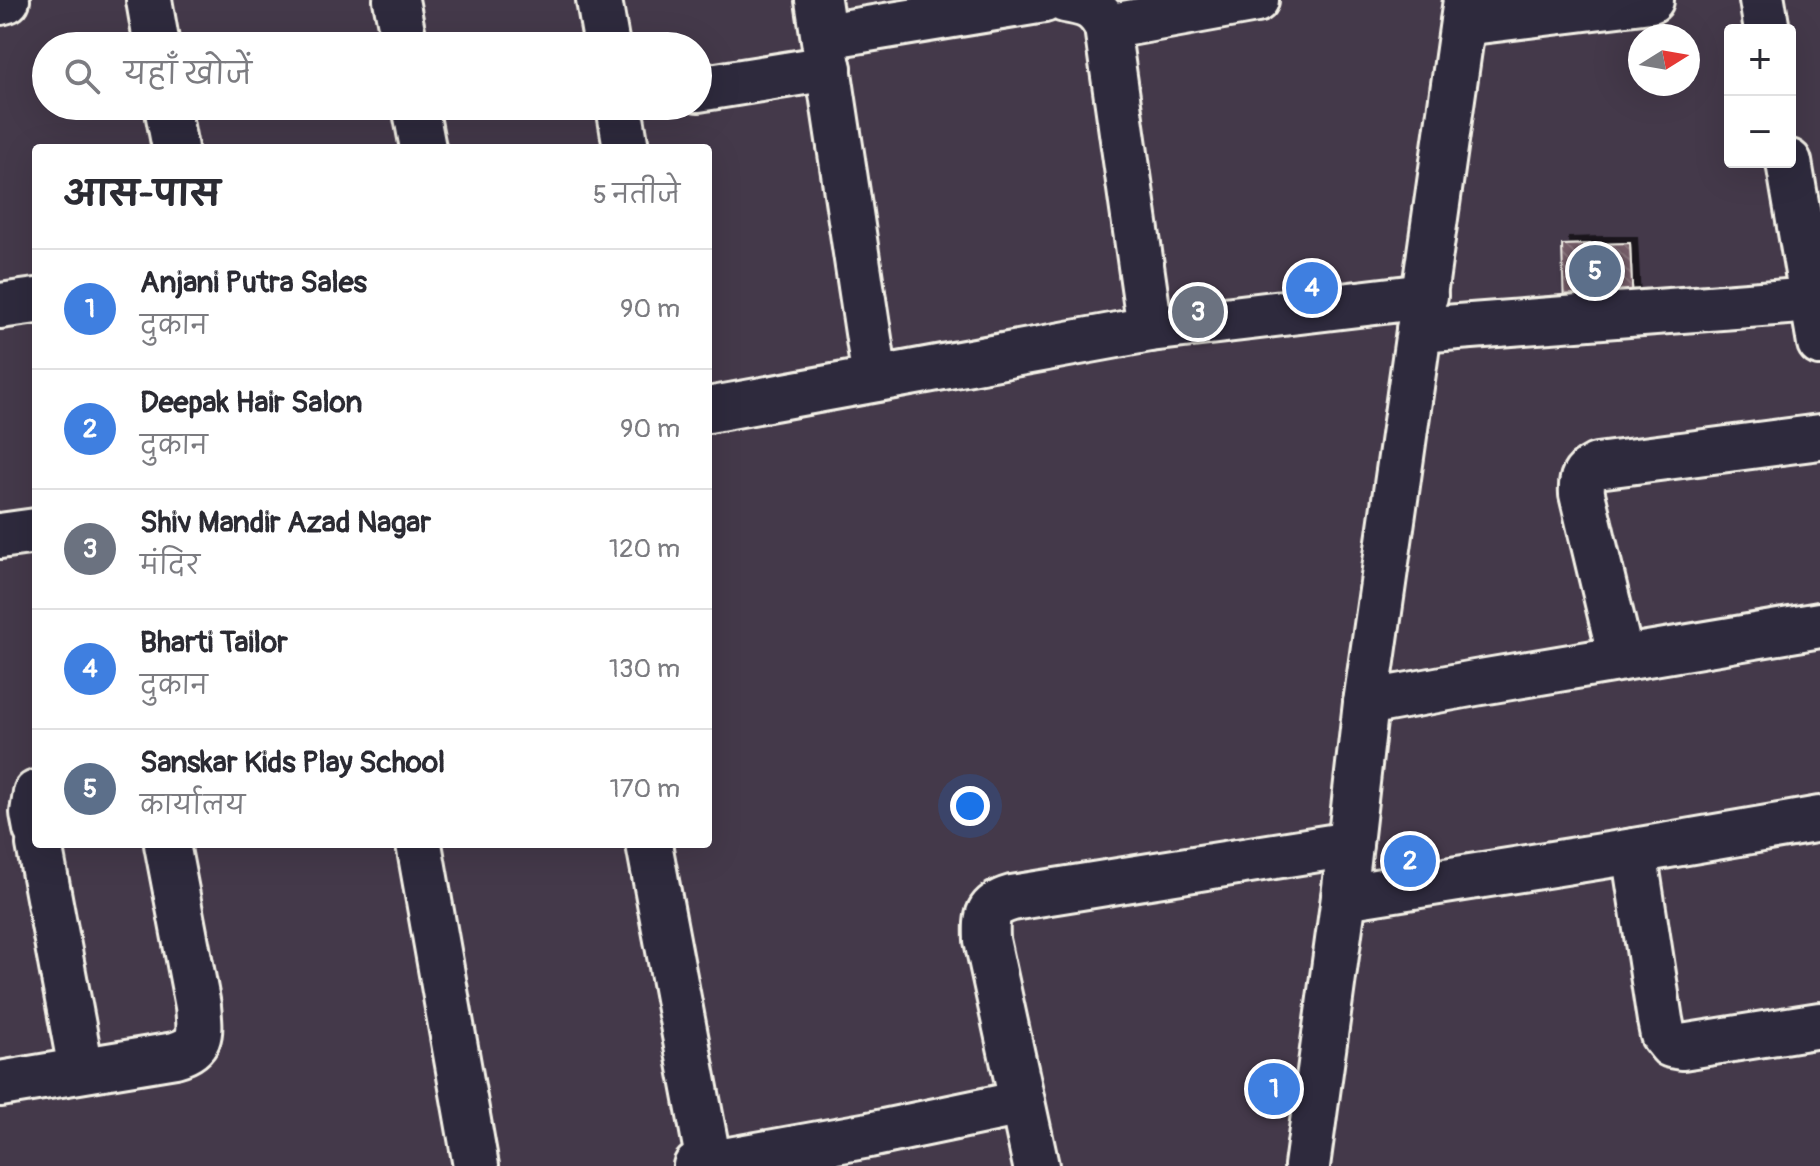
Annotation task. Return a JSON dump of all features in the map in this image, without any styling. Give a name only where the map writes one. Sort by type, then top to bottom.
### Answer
[{"type":"street","points":[[0,2],[7,0]]},
{"type":"street","points":[[149,0],[155,32]]},
{"type":"street","points":[[396,0],[402,32]]},
{"type":"street","points":[[599,0],[605,32]]},
{"type":"street","points":[[712,83],[824,35],[1044,0]]},
{"type":"street","points":[[1065,0],[1086,4],[1101,15],[1107,27],[1150,329]]},
{"type":"street","points":[[1107,27],[1256,0]]},
{"type":"street","points":[[1307,1166],[1344,897],[1366,703],[1464,12],[1651,0]]},
{"type":"street","points":[[1762,0],[1766,24]]},
{"type":"street","points":[[824,35],[875,379]]},
{"type":"street","points":[[170,120],[174,144]]},
{"type":"street","points":[[418,120],[422,144]]},
{"type":"street","points":[[621,120],[625,144]]},
{"type":"street","points":[[1790,168],[1820,343]]},
{"type":"street","points":[[712,409],[1150,329],[1422,313],[1813,300]]},
{"type":"street","points":[[0,306],[32,302]]},
{"type":"street","points":[[1621,658],[1582,494],[1581,481],[1586,472],[1597,466],[1820,437]]},
{"type":"street","points":[[0,536],[32,532]]},
{"type":"street","points":[[1366,703],[1820,625]]},
{"type":"street","points":[[1344,897],[1820,819]]},
{"type":"street","points":[[1036,1166],[987,940],[986,922],[998,902],[1350,844]]},
{"type":"street","points":[[35,848],[81,1069]]},
{"type":"street","points":[[0,1084],[175,1055],[187,1052],[196,1043],[200,1030],[198,1006],[168,848]]},
{"type":"street","points":[[420,848],[476,1166]]},
{"type":"street","points":[[650,848],[703,1165],[1022,1103]]},
{"type":"street","points":[[1634,851],[1660,1020],[1663,1035],[1671,1045],[1682,1047],[1820,1025]]},
{"type":"building","points":[[1630,243],[1633,306],[1564,308],[1562,245]]},
{"type":"place","name":"Sanskar Kids Play School","points":[[1595,271]]},
{"type":"place","name":"Bharti Tailor","points":[[1312,288]]},
{"type":"place","name":"Shiv Mandir Azad Nagar","points":[[1198,312]]},
{"type":"place","name":"Deepak Hair Salon","points":[[1410,861]]},
{"type":"place","name":"Anjani Putra Sales","points":[[1274,1089]]}]
